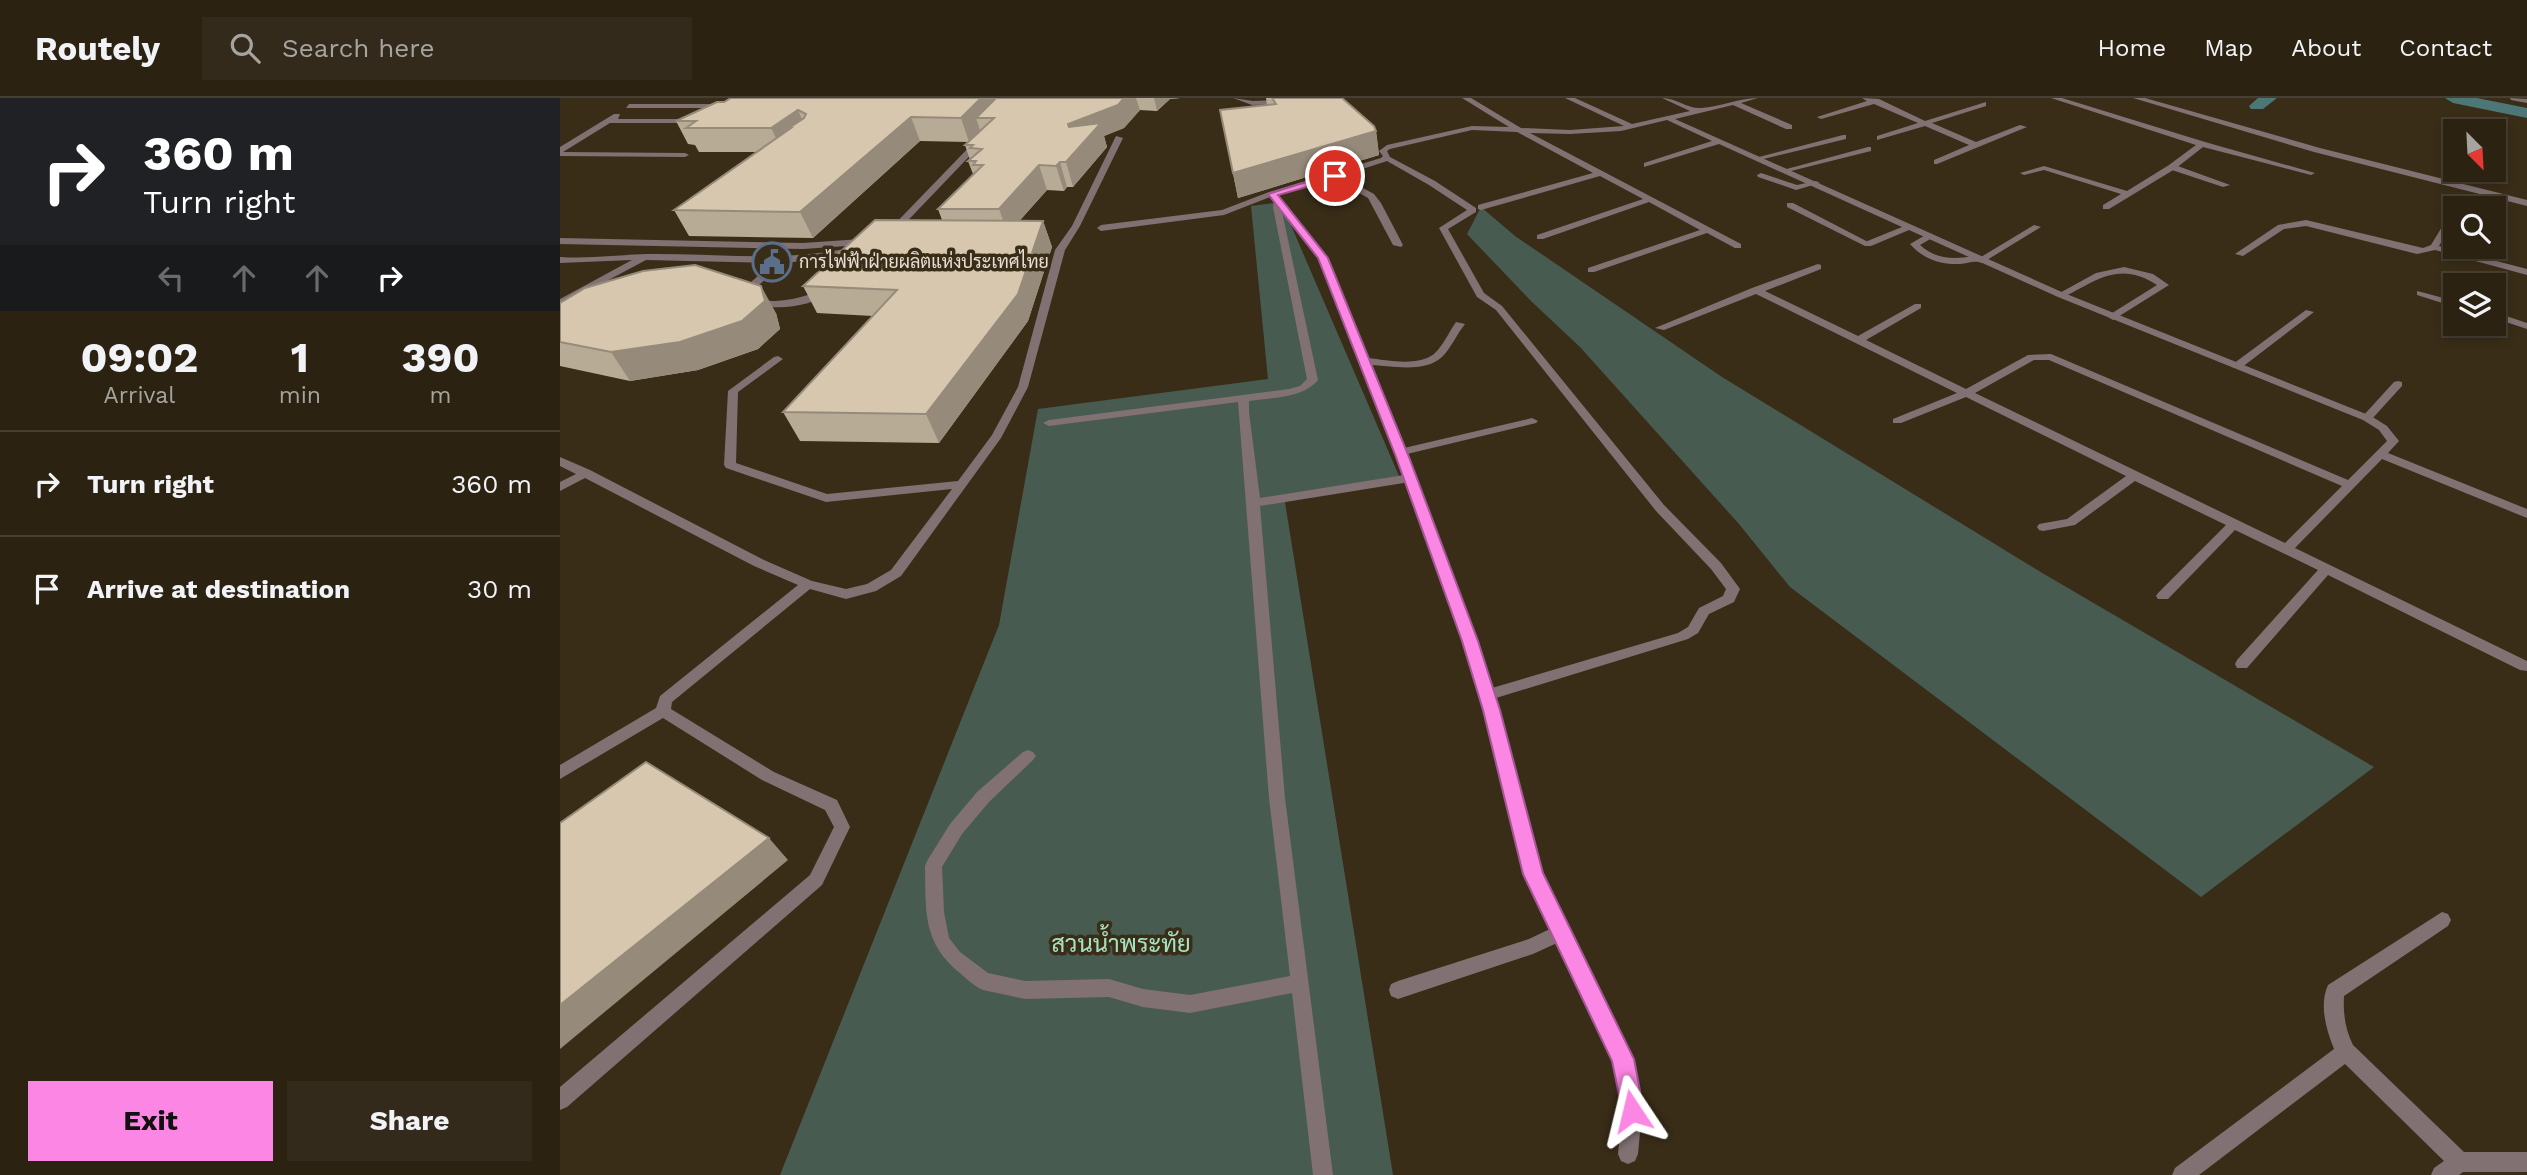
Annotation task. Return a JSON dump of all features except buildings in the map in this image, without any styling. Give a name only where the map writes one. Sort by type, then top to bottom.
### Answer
[{"type":"street","points":[[560,152],[611,121],[635,98]]},
{"type":"street","points":[[1237,98],[1252,103],[1289,101]]},
{"type":"street","points":[[1466,98],[1519,130],[1738,246]]},
{"type":"street","points":[[1569,98],[1632,127]]},
{"type":"street","points":[[1666,98],[1699,112]]},
{"type":"street","points":[[1486,695],[1684,636],[1693,630],[1704,611],[1729,599],[1733,589],[1716,566],[1660,508],[1499,308],[1480,295],[1443,228],[1472,210],[1432,183],[1387,158],[1384,148],[1454,131],[1481,128],[1601,132],[1671,119],[1754,98]]},
{"type":"street","points":[[1821,117],[1870,100],[1887,98]]},
{"type":"street","points":[[2054,98],[2202,144],[2311,173]]},
{"type":"street","points":[[2137,98],[2317,149],[2527,203]]},
{"type":"street","points":[[2514,98],[2527,101]]},
{"type":"street","points":[[1870,100],[1976,145]]},
{"type":"street","points":[[1735,103],[1789,127]]},
{"type":"street","points":[[1880,138],[1983,104]]},
{"type":"street","points":[[629,106],[739,107]]},
{"type":"street","points":[[1671,119],[2061,295],[2367,418],[2392,436],[2393,441],[2381,454],[2288,548]]},
{"type":"street","points":[[611,121],[699,121]]},
{"type":"street","points":[[669,132],[688,121]]},
{"type":"street","points":[[1937,162],[2023,127]]},
{"type":"street","points":[[897,239],[885,240],[987,133]]},
{"type":"street","points":[[1759,158],[1843,137]]},
{"type":"street","points":[[560,461],[759,563],[808,584],[846,594],[871,588],[896,573],[997,436],[1023,387],[1060,242],[1119,138]]},
{"type":"street","points":[[1647,165],[1720,141]]},
{"type":"street","points":[[634,155],[649,144]]},
{"type":"street","points":[[2106,207],[2172,167],[2202,144]]},
{"type":"street","points":[[1787,170],[1868,149]]},
{"type":"street","points":[[560,152],[685,156]]},
{"type":"street","points":[[1101,228],[1224,212],[1387,158]]},
{"type":"street","points":[[2172,167],[2226,185]]},
{"type":"street","points":[[2024,173],[2043,168],[2128,194]]},
{"type":"street","points":[[1481,207],[1601,173]]},
{"type":"street","points":[[1761,175],[1796,188],[1816,183]]},
{"type":"street","points":[[1335,176],[1371,196],[1398,245]]},
{"type":"street","points":[[2465,196],[2470,189]]},
{"type":"street","points":[[1275,197],[1323,258],[1410,478],[1470,641],[1533,874],[1623,1059],[1632,1111],[1628,1154]]},
{"type":"street","points":[[1049,423],[1290,392],[1304,388],[1313,380],[1275,197]]},
{"type":"street","points":[[1540,237],[1648,200]]},
{"type":"street","points":[[1790,205],[1868,244],[1909,227]]},
{"type":"street","points":[[2240,254],[2281,227],[2306,223],[2417,251],[2434,247],[2527,272]]},
{"type":"street","points":[[1929,236],[1914,244],[1945,261],[1959,262],[1979,259],[2037,227]]},
{"type":"street","points":[[1591,270],[1705,230]]},
{"type":"street","points":[[2434,247],[2443,232]]},
{"type":"street","points":[[560,303],[646,257],[676,236]]},
{"type":"street","points":[[560,242],[803,246],[873,242],[834,256],[780,262],[646,257],[560,260]]},
{"type":"street","points":[[834,256],[839,266]]},
{"type":"street","points":[[780,262],[746,291],[747,297],[757,303],[791,304],[828,292],[837,284]]},
{"type":"street","points":[[1660,328],[1818,267]]},
{"type":"street","points":[[2061,295],[2115,268],[2132,270],[2164,285],[2113,317]]},
{"type":"street","points":[[1755,290],[2525,666]]},
{"type":"street","points":[[2420,293],[2443,300]]},
{"type":"street","points":[[1858,341],[1919,306]]},
{"type":"street","points":[[2237,366],[2309,312]]},
{"type":"street","points":[[2506,320],[2527,326]]},
{"type":"street","points":[[1364,361],[1412,363],[1431,359],[1440,354],[1460,324]]},
{"type":"street","points":[[1898,421],[1967,393],[2032,357],[2051,357],[2351,486]]},
{"type":"street","points":[[778,359],[733,391],[730,465],[826,498],[962,484]]},
{"type":"street","points":[[2367,418],[2398,384]]},
{"type":"street","points":[[1244,399],[1277,798],[1323,1175]]},
{"type":"street","points":[[1400,452],[1532,421]]},
{"type":"street","points":[[2381,454],[2527,514]]},
{"type":"street","points":[[560,486],[586,472]]},
{"type":"street","points":[[2043,527],[2071,522],[2135,475]]},
{"type":"street","points":[[1254,503],[1410,478]]},
{"type":"street","points":[[2163,596],[2235,523]]},
{"type":"street","points":[[2242,664],[2327,568]]},
{"type":"street","points":[[560,773],[663,711],[665,700],[808,584]]},
{"type":"street","points":[[560,1100],[816,880],[842,827],[831,805],[768,776],[663,711]]},
{"type":"street","points":[[1028,756],[983,797],[956,829],[933,866],[935,912],[940,940],[954,958],[983,981],[1025,990],[1109,988],[1143,998],[1190,1004],[1299,983]]},
{"type":"street","points":[[2442,920],[2334,991],[2332,1012],[2339,1039],[2346,1052],[2460,1162]]},
{"type":"street","points":[[1398,990],[1533,946],[1561,933]]},
{"type":"street","points":[[2182,1175],[2346,1052]]},
{"type":"street","points":[[2441,1175],[2460,1162],[2527,1162]]},
{"type":"green space","name":"สวนน้ำพระทัย","points":[[1281,202],[1399,476],[1284,496],[1393,1175],[780,1175],[999,625],[1038,409],[1268,379],[1251,206]]},
{"type":"green space","points":[[1481,207],[1515,236],[1722,377],[2044,574],[2374,767],[2201,897],[1790,587],[1739,524],[1580,347],[1531,301],[1467,234]]},
{"type":"waterway","points":[[2257,106],[2269,98]]},
{"type":"waterway","points":[[2453,98],[2527,113]]},
{"type":"place","name":"การไฟฟ้าฝ่ายผลิตแห่งประเทศไทย","points":[[772,262]]},
{"type":"route","points":[[1335,176],[1272,194],[1323,258],[1402,457],[1470,641],[1492,710],[1533,874],[1623,1059],[1632,1111]]}]
